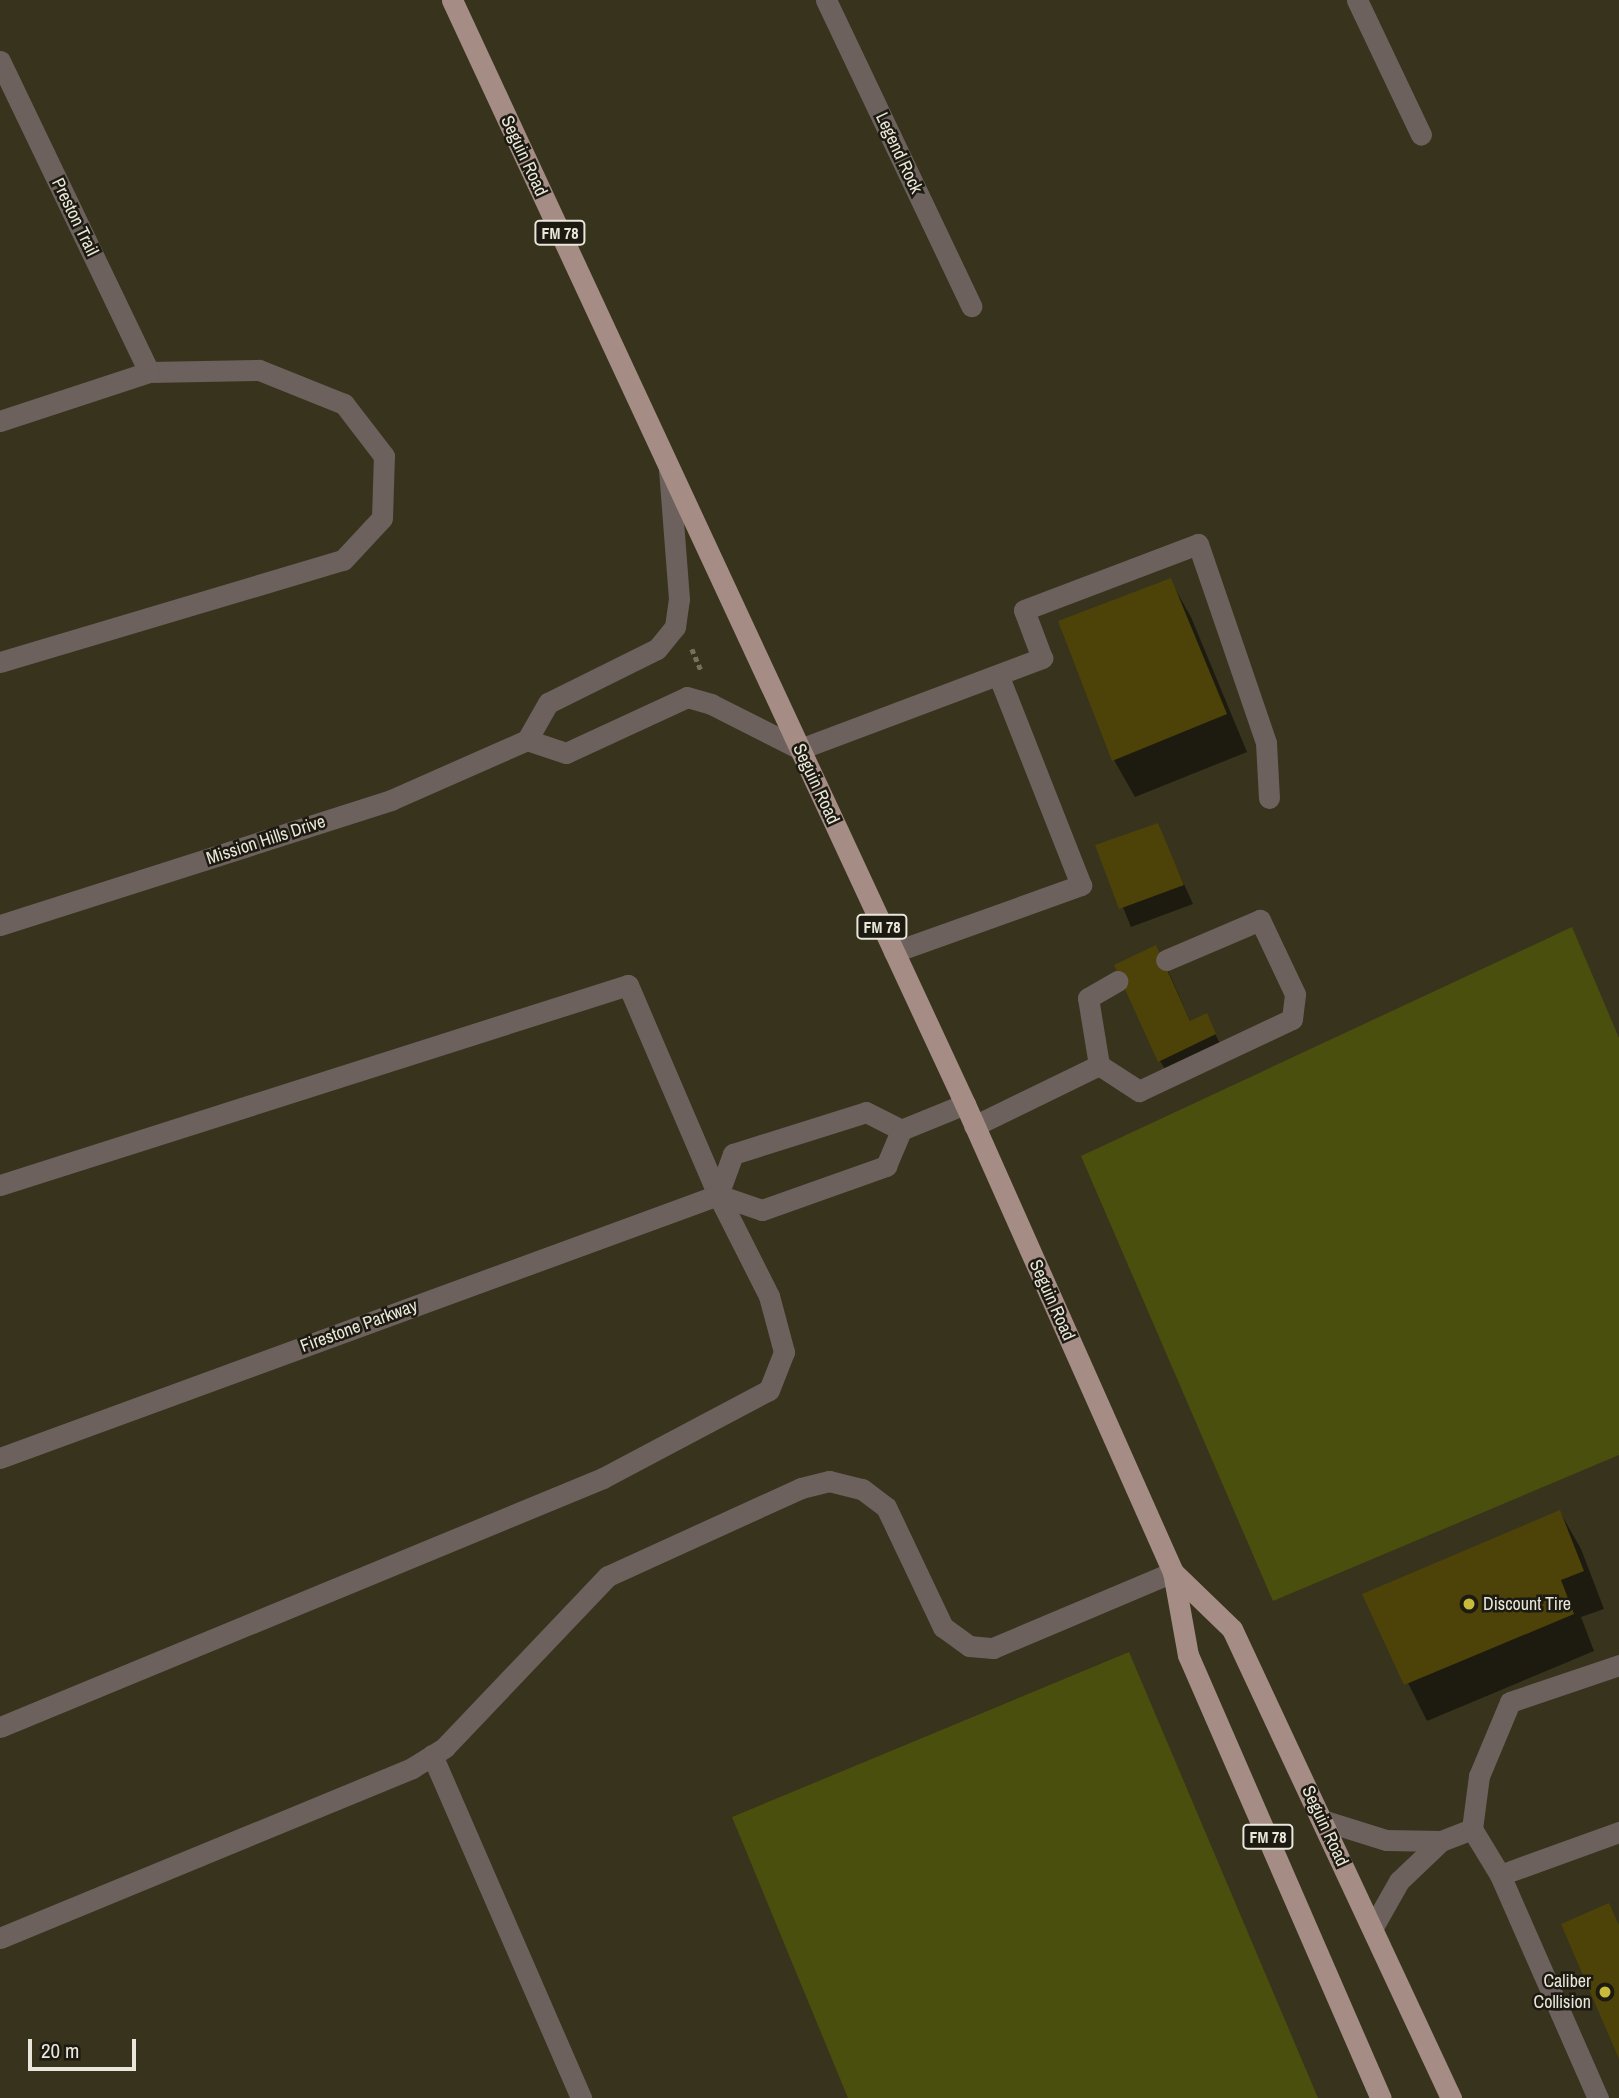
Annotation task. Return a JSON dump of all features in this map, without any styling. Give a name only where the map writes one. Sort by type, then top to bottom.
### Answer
[{"type":"main road","name":"Seguin Road","points":[[452,0],[964,1104],[1173,1572],[1188,1655],[1381,2098]]},
{"type":"main road","name":"Seguin Road","points":[[1173,1572],[1232,1629],[1451,2098]]},
{"type":"street","name":"Legend Rock","points":[[826,0],[971,306]]},
{"type":"street","points":[[1357,0],[1421,135]]},
{"type":"street","name":"Preston Trail","points":[[0,61],[149,372]]},
{"type":"street","points":[[0,421],[149,372],[259,370],[344,404],[384,456],[382,518],[343,560],[0,662]]},
{"type":"street","points":[[668,466],[679,599],[675,627],[657,649],[548,703],[527,740],[566,753],[687,697],[711,704],[800,749],[999,677],[1042,658],[1024,610],[1198,544],[1266,743],[1269,798]]},
{"type":"street","points":[[894,952],[1081,885],[999,677]]},
{"type":"street","name":"Mission Hills Drive","points":[[0,926],[391,800],[527,740]]},
{"type":"street","points":[[1117,981],[1088,998],[1099,1065],[1139,1091],[1292,1019],[1295,994],[1259,920],[1166,960]]},
{"type":"street","points":[[0,1185],[628,985],[718,1195],[769,1297],[784,1352],[769,1390],[603,1478],[0,1727]]},
{"type":"street","points":[[974,1126],[1099,1065]]},
{"type":"street","points":[[718,1195],[762,1210],[886,1166],[901,1130],[964,1104]]},
{"type":"street","points":[[718,1195],[733,1154],[866,1112],[901,1130]]},
{"type":"street","name":"Firestone Parkway","points":[[0,1458],[718,1195]]},
{"type":"street","points":[[0,1938],[412,1768],[432,1755],[608,1576],[802,1488],[829,1481],[862,1489],[886,1507],[943,1627],[969,1646],[993,1648],[1173,1572]]},
{"type":"street","points":[[1598,2098],[1500,1874],[1472,1829],[1479,1776],[1510,1702],[1619,1665]]},
{"type":"street","points":[[432,1755],[581,2098]]},
{"type":"street","points":[[1322,1820],[1386,1840],[1441,1841],[1472,1829]]},
{"type":"street","points":[[1500,1874],[1619,1832]]},
{"type":"street","points":[[1373,1927],[1399,1881],[1441,1841]]},
{"type":"path","points":[[688,642],[705,678]]},
{"type":"shaded area","points":[[1572,927],[1619,1038],[1619,1455],[1273,1601],[1081,1156]]},
{"type":"shaded area","points":[[1129,1652],[1318,2098],[848,2098],[732,1817]]},
{"type":"building","points":[[1171,578],[1227,714],[1112,761],[1058,621]]},
{"type":"building","points":[[1158,823],[1184,885],[1119,909],[1095,845]]},
{"type":"building","points":[[1156,945],[1190,1021],[1207,1013],[1216,1034],[1158,1062],[1114,965]]},
{"type":"building","name":"Discount Tire","points":[[1560,1510],[1584,1571],[1561,1580],[1574,1614],[1404,1685],[1362,1594]]},
{"type":"building","name":"Caliber Collision","points":[[1609,1903],[1619,1925],[1619,2059],[1561,1924]]},
{"type":"place","name":"Discount Tire","points":[[1469,1604]]},
{"type":"place","name":"Caliber Collision","points":[[1605,1992]]}]
